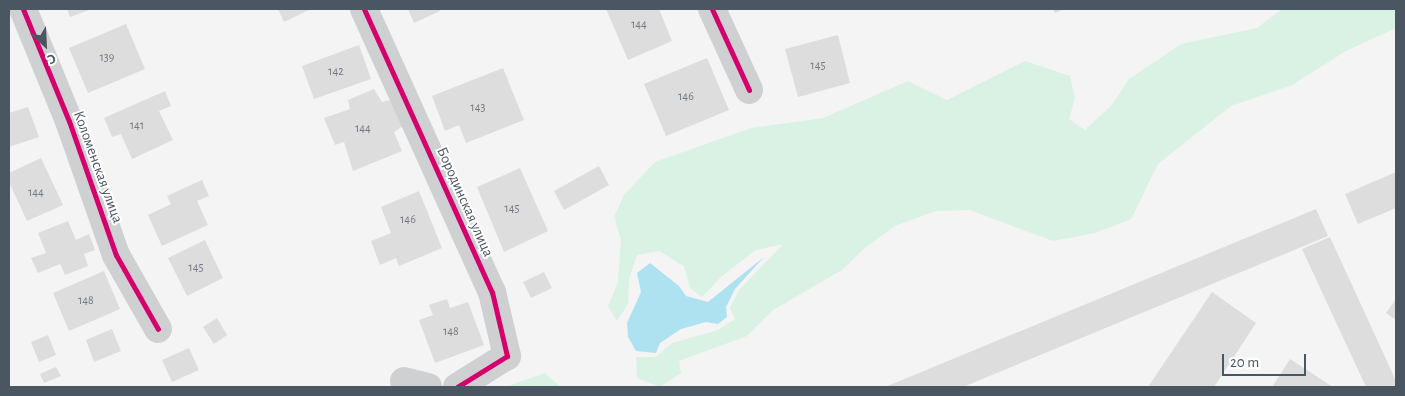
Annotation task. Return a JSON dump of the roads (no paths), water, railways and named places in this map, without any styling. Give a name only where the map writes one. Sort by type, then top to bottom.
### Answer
[{"type":"street","name":"Коломенская улица","points":[[23,9],[69,121],[116,255],[158,329]]},
{"type":"street","name":"Бородинская улица","points":[[364,9],[494,301],[507,356],[457,387]]},
{"type":"street","points":[[712,9],[749,90]]},
{"type":"water","points":[[764,257],[735,289],[726,307],[727,317],[718,324],[706,322],[681,329],[660,343],[656,353],[636,351],[628,337],[627,323],[641,292],[637,273],[650,263],[679,286],[686,296],[708,302]]}]
